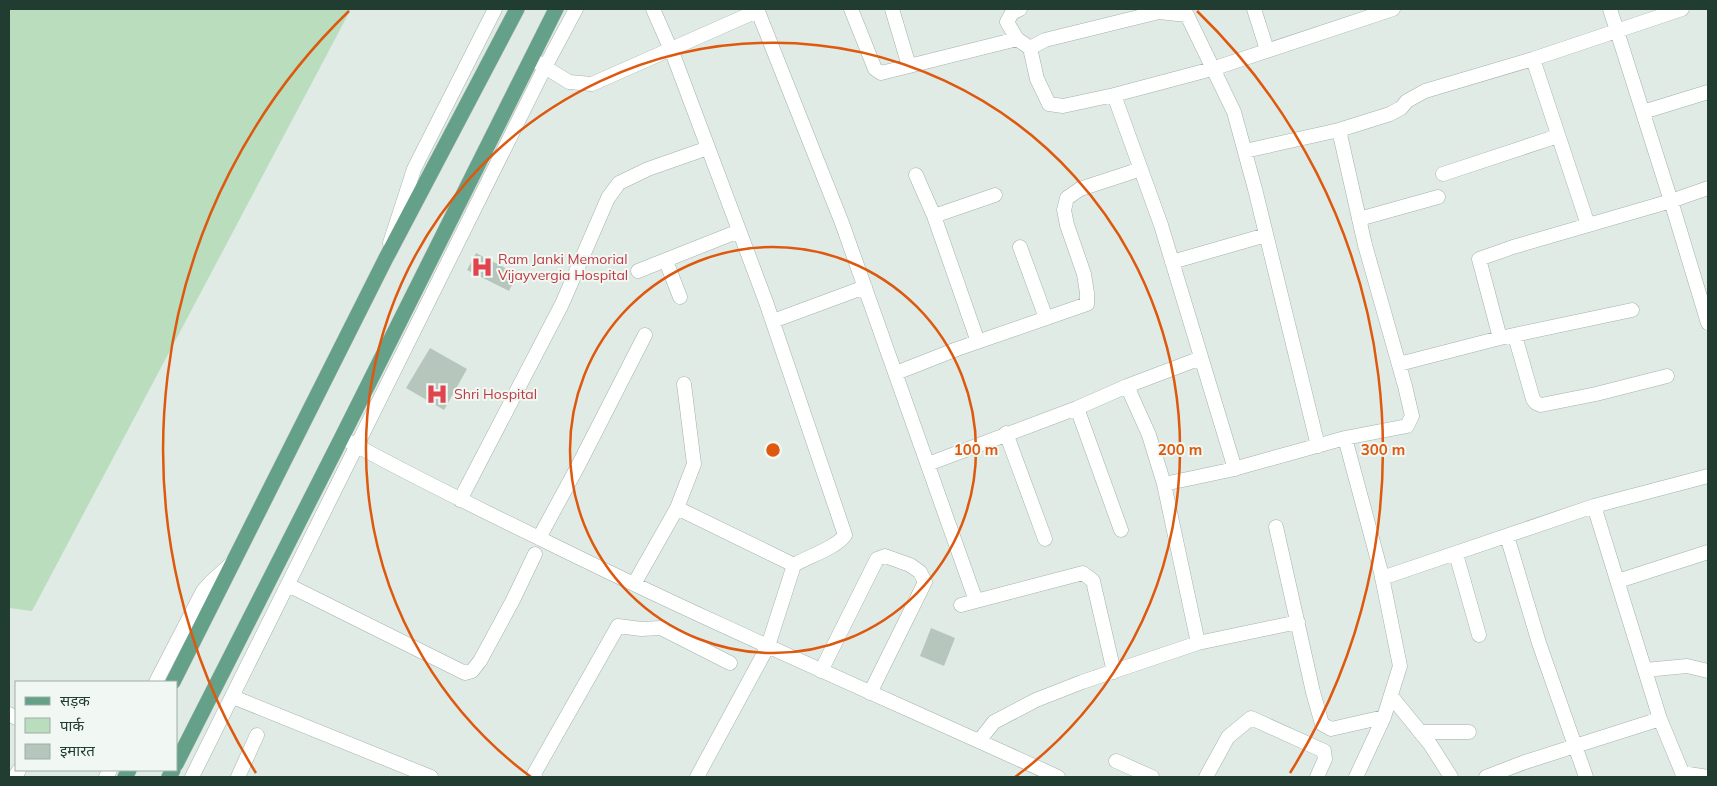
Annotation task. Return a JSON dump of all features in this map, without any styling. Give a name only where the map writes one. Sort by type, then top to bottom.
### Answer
[{"type":"main road","points":[[174,681],[385,260],[517,9]]},
{"type":"main road","points":[[178,760],[556,9]]},
{"type":"street","points":[[385,260],[396,220],[414,169],[494,9]]},
{"type":"street","points":[[192,777],[545,67],[576,9]]},
{"type":"street","points":[[653,9],[708,148],[773,322],[845,535],[841,542],[794,565],[768,646],[697,777]]},
{"type":"street","points":[[851,9],[875,69],[881,73],[1018,39]]},
{"type":"street","points":[[892,9],[909,66]]},
{"type":"street","points":[[1020,9],[1012,12],[1007,22],[1018,39],[1030,48],[1037,79],[1049,104],[1063,106],[1114,95],[1212,69],[1394,9]]},
{"type":"street","points":[[1254,9],[1267,50]]},
{"type":"street","points":[[1610,9],[1671,201],[1703,284],[1708,323]]},
{"type":"street","points":[[1244,151],[1340,130],[1390,114],[1401,108],[1407,101],[1425,92],[1682,9]]},
{"type":"street","points":[[531,58],[569,82],[592,84],[757,10],[842,224],[976,601]]},
{"type":"street","points":[[1030,48],[1045,40],[1158,10],[1186,15],[1234,112],[1318,446]]},
{"type":"street","points":[[1532,59],[1588,225]]},
{"type":"street","points":[[464,69],[481,77]]},
{"type":"street","points":[[1643,112],[1708,92]]},
{"type":"street","points":[[1114,95],[1172,262],[1235,469]]},
{"type":"street","points":[[1164,484],[1235,469],[1345,438],[1407,426],[1412,416],[1359,219],[1340,130]]},
{"type":"street","points":[[1443,174],[1558,136]]},
{"type":"street","points":[[460,500],[562,304],[608,198],[618,183],[648,169],[708,148]]},
{"type":"street","points":[[896,373],[1087,304],[1088,293],[1084,274],[1067,225],[1064,210],[1067,198],[1080,189],[1140,169]]},
{"type":"street","points":[[916,175],[934,216],[978,342]]},
{"type":"street","points":[[1500,338],[1479,259],[1708,188]]},
{"type":"street","points":[[934,216],[994,195]]},
{"type":"street","points":[[1359,219],[1438,197]]},
{"type":"street","points":[[638,271],[739,232]]},
{"type":"street","points":[[1172,262],[1266,235]]},
{"type":"street","points":[[1020,247],[1046,318]]},
{"type":"street","points":[[666,261],[680,297]]},
{"type":"street","points":[[773,322],[865,287]]},
{"type":"street","points":[[1399,364],[1500,338],[1632,310]]},
{"type":"street","points":[[539,538],[645,335]]},
{"type":"street","points":[[1514,336],[1533,399],[1541,405],[1596,394],[1667,376]]},
{"type":"street","points":[[928,464],[1006,433],[1077,408],[1127,386],[1201,358]]},
{"type":"street","points":[[634,584],[677,508],[694,464],[684,384]]},
{"type":"street","points":[[1127,386],[1149,435],[1164,484],[1198,644]]},
{"type":"street","points":[[1077,408],[1121,530]]},
{"type":"street","points":[[1006,433],[1046,539]]},
{"type":"street","points":[[342,437],[460,500],[634,584],[821,671],[1058,777]]},
{"type":"street","points":[[1345,438],[1382,578],[1400,666],[1384,717],[1356,777]]},
{"type":"street","points":[[1382,578],[1594,506],[1708,476]]},
{"type":"street","points":[[1594,506],[1660,719],[1683,775],[1708,776]]},
{"type":"street","points":[[677,508],[794,565]]},
{"type":"street","points":[[1276,526],[1322,724],[1331,729],[1384,717]]},
{"type":"street","points":[[1507,536],[1540,643],[1586,777]]},
{"type":"street","points":[[1618,582],[1708,552]]},
{"type":"street","points":[[288,585],[466,674],[472,672],[480,660],[513,600],[535,554]]},
{"type":"street","points":[[1456,554],[1479,635]]},
{"type":"street","points":[[821,671],[877,559],[886,556],[910,565],[920,572],[925,582],[870,693]]},
{"type":"street","points":[[157,681],[204,591],[234,561]]},
{"type":"street","points":[[961,605],[1083,573],[1093,581],[1114,672]]},
{"type":"street","points":[[979,741],[994,722],[1036,700],[1082,682],[1198,644],[1298,622]]},
{"type":"street","points":[[535,777],[534,774],[618,626],[641,629],[661,628],[730,663]]},
{"type":"street","points":[[1645,670],[1687,666],[1708,671]]},
{"type":"street","points":[[1391,696],[1430,744],[1451,777]]},
{"type":"street","points":[[233,697],[429,777]]},
{"type":"street","points":[[1206,777],[1228,736],[1251,718],[1324,751],[1325,759],[1317,777]]},
{"type":"street","points":[[1486,777],[1525,762],[1660,719]]},
{"type":"street","points":[[1200,777],[1234,720]]},
{"type":"street","points":[[1420,732],[1469,732]]},
{"type":"street","points":[[238,777],[258,735]]},
{"type":"street","points":[[1116,761],[1152,777]]},
{"type":"green space","points":[[9,9],[351,9],[32,611],[9,608]]},
{"type":"building","points":[[476,253],[517,274],[509,291],[467,270]]},
{"type":"building","points":[[430,348],[467,369],[444,410],[406,388]]},
{"type":"building","points":[[931,628],[955,638],[944,666],[920,656]]},
{"type":"place","name":"Ram Janki Memorial Vijayvergia Hospital","points":[[482,267]]},
{"type":"place","name":"Shri Hospital","points":[[437,394]]}]
